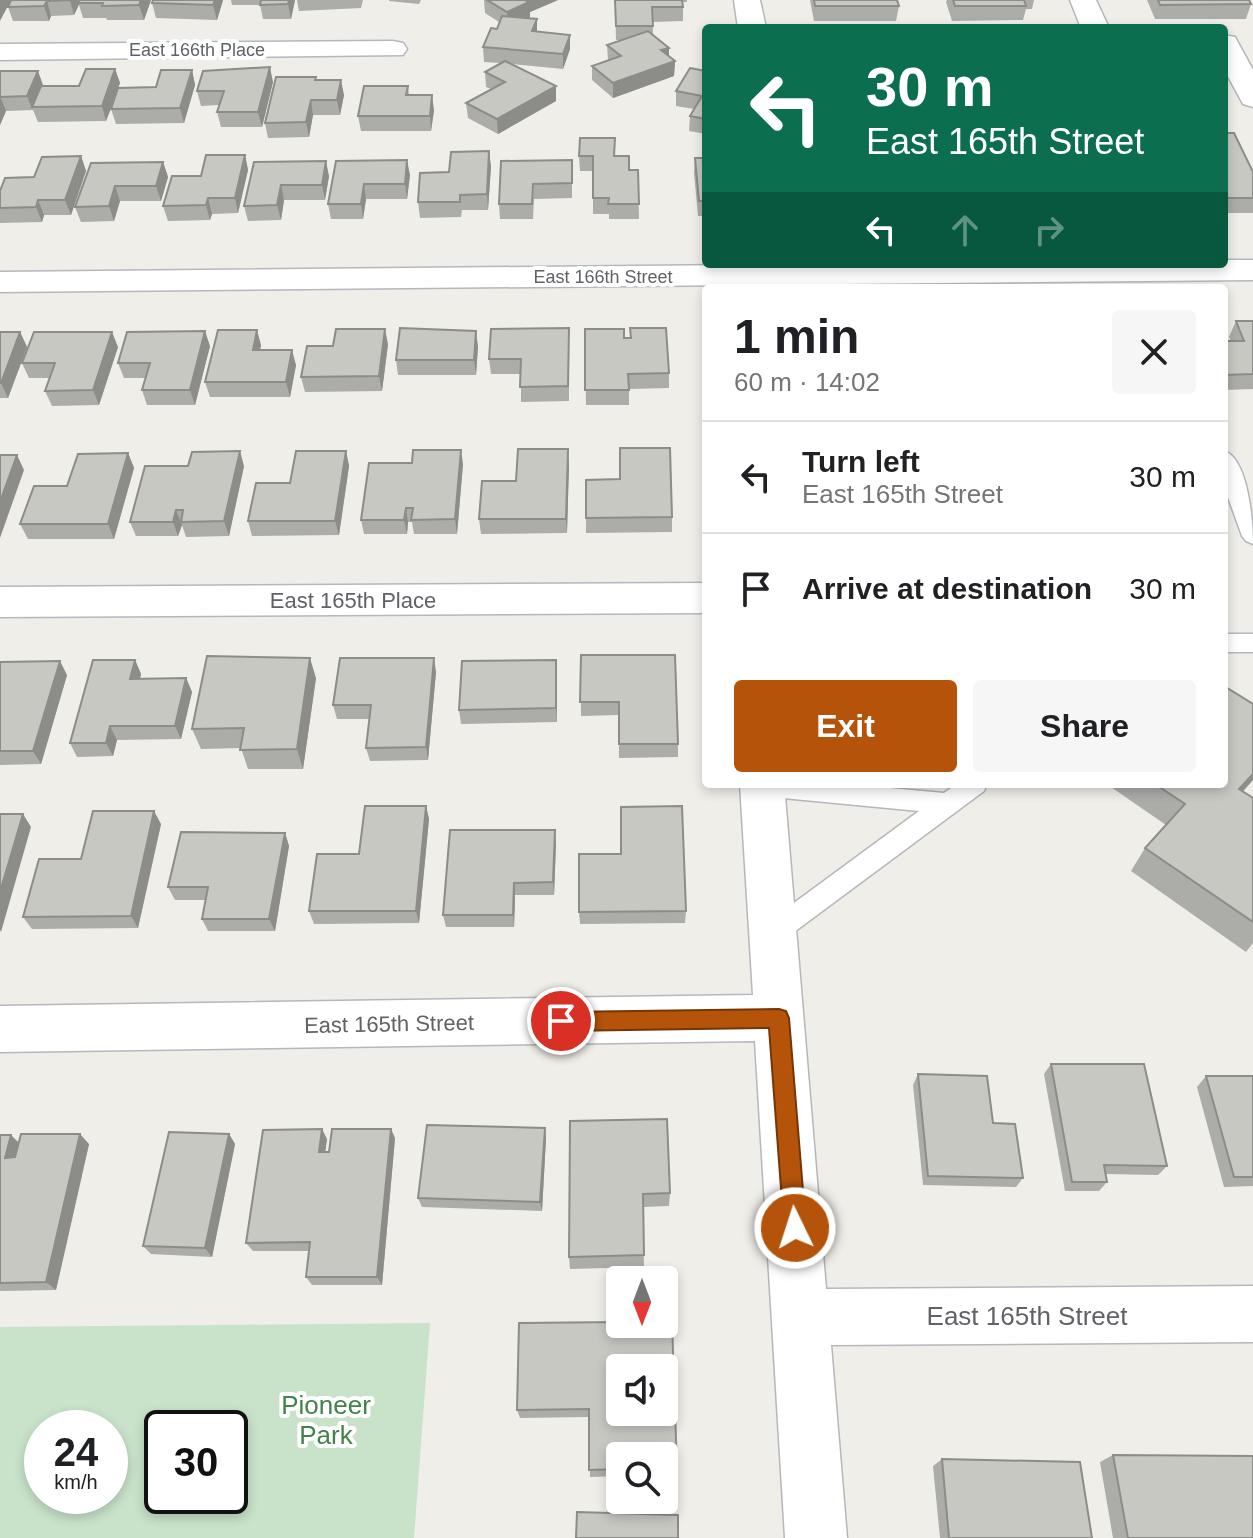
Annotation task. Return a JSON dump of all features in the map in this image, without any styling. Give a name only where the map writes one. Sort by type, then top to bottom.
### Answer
[{"type":"street","points":[[747,0],[751,24]]},
{"type":"street","points":[[1083,0],[1093,24]]},
{"type":"street","points":[[1234,43],[1253,98]]},
{"type":"street","name":"East 166th Place","points":[[0,52],[393,49]]},
{"type":"street","name":"East 166th Street","points":[[0,282],[725,282],[1253,270]]},
{"type":"street","name":"East 165th Place","points":[[0,602],[702,598]]},
{"type":"street","points":[[762,788],[816,1538]]},
{"type":"street","name":"East 165th Street","points":[[0,1029],[779,1018]]},
{"type":"street","name":"East 165th Street","points":[[802,1317],[1253,1314]]},
{"type":"lane","points":[[1228,469],[1253,536]]},
{"type":"lane","points":[[1228,643],[1253,643]]},
{"type":"lane","points":[[791,788],[948,804]]},
{"type":"lane","points":[[773,933],[970,788]]},
{"type":"green space","name":"Pioneer Park","points":[[430,1323],[414,1538],[0,1538],[0,1327]]},
{"type":"building","points":[[11,0],[70,0],[47,1],[44,6],[8,7]]},
{"type":"building","points":[[80,0],[141,0],[139,5],[102,6],[103,3],[78,3]]},
{"type":"building","points":[[153,0],[215,0],[213,5],[152,3]]},
{"type":"building","points":[[261,0],[289,0],[288,4],[260,5]]},
{"type":"building","points":[[487,0],[525,0],[529,2],[507,12]]},
{"type":"building","points":[[615,0],[682,0],[683,7],[652,7],[653,26],[616,26]]},
{"type":"building","points":[[814,0],[897,0],[899,6],[815,6]]},
{"type":"building","points":[[953,0],[1024,0],[1026,6],[955,6]]},
{"type":"building","points":[[1158,0],[1249,0],[1251,4],[1160,5]]},
{"type":"building","points":[[502,16],[537,19],[532,31],[570,35],[563,54],[483,47],[491,28],[497,29]]},
{"type":"building","points":[[648,31],[669,48],[661,50],[675,61],[613,83],[592,66],[621,56],[607,45]]},
{"type":"building","points":[[505,61],[556,86],[497,119],[466,103],[505,82],[485,72]]},
{"type":"building","points":[[270,67],[258,112],[217,112],[224,91],[197,91],[203,71]]},
{"type":"building","points":[[690,68],[702,70],[702,96],[676,91]]},
{"type":"building","points":[[86,69],[115,69],[102,106],[32,107],[41,86],[79,86]]},
{"type":"building","points":[[161,70],[192,70],[180,108],[111,109],[118,88],[156,87]]},
{"type":"building","points":[[0,71],[38,71],[27,96],[0,97]]},
{"type":"building","points":[[276,77],[341,80],[337,100],[311,100],[306,122],[265,123]]},
{"type":"building","points":[[364,86],[408,86],[406,95],[432,95],[430,116],[358,116]]},
{"type":"building","points":[[702,96],[702,118],[690,116]]},
{"type":"building","points":[[1228,133],[1234,133],[1253,172],[1253,198],[1228,198]]},
{"type":"building","points":[[580,138],[615,138],[614,156],[629,156],[629,170],[638,170],[639,204],[608,204],[609,198],[593,198],[593,156],[579,156]]},
{"type":"building","points":[[489,151],[487,194],[460,195],[460,202],[418,202],[420,173],[449,172],[451,152]]},
{"type":"building","points":[[206,155],[245,155],[235,198],[208,198],[206,205],[163,206],[172,176],[201,176]]},
{"type":"building","points":[[81,156],[65,200],[38,200],[36,207],[0,208],[0,191],[5,178],[34,177],[42,157]]},
{"type":"building","points":[[695,158],[702,158],[702,201],[699,201]]},
{"type":"building","points":[[407,160],[405,184],[364,184],[361,204],[328,204],[336,161]]},
{"type":"building","points":[[572,160],[572,183],[533,184],[532,204],[499,204],[501,161]]},
{"type":"building","points":[[326,161],[322,185],[281,185],[277,205],[244,206],[254,162]]},
{"type":"building","points":[[163,162],[156,186],[115,186],[109,206],[75,207],[91,163]]},
{"type":"building","points":[[1236,321],[1253,321],[1253,374],[1228,375],[1228,341],[1244,341]]},
{"type":"building","points":[[400,328],[476,331],[474,360],[396,360]]},
{"type":"building","points":[[569,328],[568,386],[520,387],[521,359],[489,359],[491,329]]},
{"type":"building","points":[[630,328],[666,328],[669,373],[628,374],[629,390],[585,390],[585,329],[624,329],[624,338],[631,338]]},
{"type":"building","points":[[336,329],[385,329],[379,376],[301,377],[307,346],[333,346]]},
{"type":"building","points":[[218,330],[257,330],[253,350],[292,350],[286,382],[205,382]]},
{"type":"building","points":[[205,331],[190,390],[142,390],[150,363],[118,363],[127,332]]},
{"type":"building","points":[[0,332],[20,332],[1,383],[0,383]]},
{"type":"building","points":[[34,332],[112,332],[93,390],[45,391],[55,363],[22,363]]},
{"type":"building","points":[[620,448],[670,448],[672,517],[586,518],[586,480],[620,479]]},
{"type":"building","points":[[518,449],[568,449],[566,519],[479,519],[482,481],[516,481]]},
{"type":"building","points":[[413,450],[461,450],[455,519],[411,520],[413,508],[406,508],[404,520],[361,520],[369,463],[412,463]]},
{"type":"building","points":[[240,451],[224,521],[181,522],[183,510],[176,510],[173,522],[130,522],[145,466],[188,466],[192,452]]},
{"type":"building","points":[[296,451],[346,451],[335,521],[248,521],[256,483],[290,483]]},
{"type":"building","points":[[128,453],[108,524],[20,524],[34,486],[67,486],[78,454]]},
{"type":"building","points":[[0,455],[17,455],[0,502]]},
{"type":"building","points":[[581,655],[675,655],[678,744],[619,744],[619,702],[580,702]]},
{"type":"building","points":[[207,656],[310,658],[297,749],[240,750],[244,728],[192,729]]},
{"type":"building","points":[[340,658],[434,658],[426,747],[366,748],[371,705],[333,705]]},
{"type":"building","points":[[93,660],[135,660],[130,679],[186,678],[175,726],[110,726],[106,743],[70,743]]},
{"type":"building","points":[[556,660],[556,708],[459,710],[462,661]]},
{"type":"building","points":[[60,661],[33,751],[0,751],[0,662]]},
{"type":"building","points":[[1228,688],[1253,704],[1253,774],[1239,789],[1253,798],[1253,922],[1145,848],[1185,804],[1161,788],[1228,788]]},
{"type":"building","points":[[365,806],[426,806],[416,911],[309,911],[317,854],[359,854]]},
{"type":"building","points":[[682,806],[686,911],[579,912],[579,854],[621,854],[621,807]]},
{"type":"building","points":[[93,811],[154,811],[131,916],[23,917],[39,859],[81,859]]},
{"type":"building","points":[[0,814],[23,814],[0,892]]},
{"type":"building","points":[[450,830],[555,830],[553,882],[514,883],[513,915],[443,915]]},
{"type":"building","points":[[181,832],[285,833],[269,919],[202,919],[208,887],[168,887]]},
{"type":"building","points":[[1051,1064],[1144,1064],[1167,1166],[1104,1165],[1107,1182],[1072,1182]]},
{"type":"building","points":[[918,1074],[987,1076],[993,1123],[1015,1124],[1023,1178],[928,1176]]},
{"type":"building","points":[[1206,1076],[1253,1076],[1253,1177],[1234,1177]]},
{"type":"building","points":[[667,1119],[670,1193],[643,1194],[644,1255],[569,1257],[570,1121]]},
{"type":"building","points":[[427,1125],[545,1128],[540,1202],[418,1198]]},
{"type":"building","points":[[322,1129],[319,1152],[329,1152],[332,1129],[391,1129],[377,1277],[306,1277],[310,1242],[246,1243],[263,1130]]},
{"type":"building","points":[[169,1132],[229,1134],[205,1248],[143,1246]]},
{"type":"building","points":[[21,1134],[80,1134],[46,1282],[0,1283],[0,1135],[11,1135],[5,1158],[15,1157]]},
{"type":"building","points":[[606,1322],[606,1338],[673,1338],[673,1354],[606,1354],[606,1426],[676,1426],[676,1442],[606,1442],[606,1469],[589,1470],[589,1409],[517,1410],[519,1323]]},
{"type":"building","points":[[1113,1455],[1253,1456],[1253,1538],[1128,1538]]},
{"type":"building","points":[[942,1459],[1080,1462],[1092,1538],[949,1538]]},
{"type":"building","points":[[577,1512],[678,1515],[678,1538],[576,1538]]},
{"type":"route","points":[[561,1021],[779,1018],[795,1228]]}]
